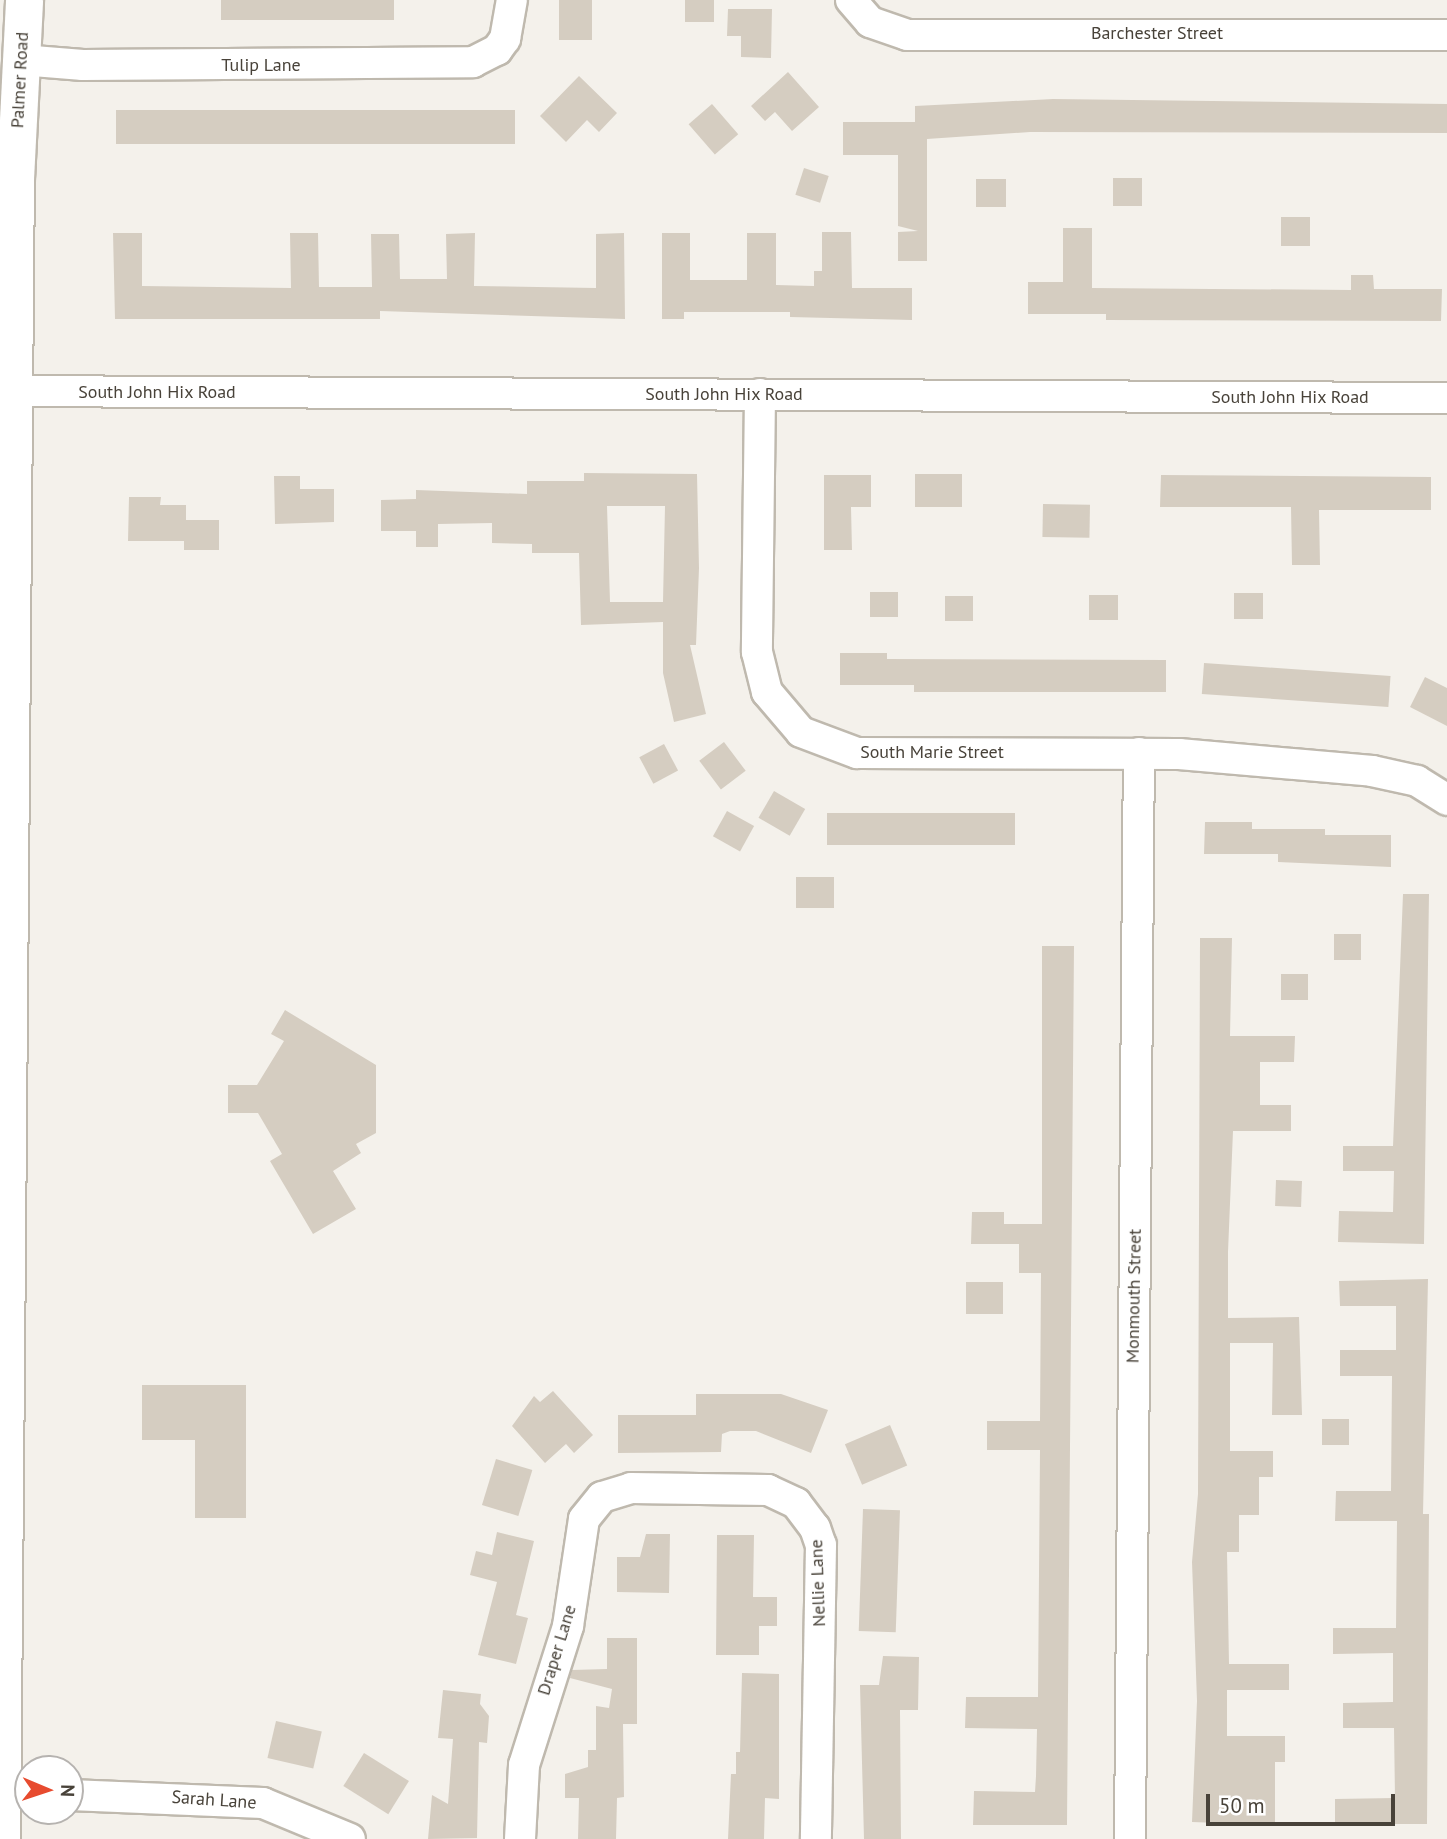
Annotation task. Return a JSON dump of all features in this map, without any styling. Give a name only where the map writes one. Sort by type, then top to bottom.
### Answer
[{"type":"street","name":"Palmer Road","points":[[15,1755],[7,391],[24,0]]},
{"type":"street","name":"Tulip Lane","points":[[21,60],[473,62],[497,50],[512,20],[512,0]]},
{"type":"street","name":"Barchester Street","points":[[851,0],[870,22],[907,34],[1447,35]]},
{"type":"street","name":"South John Hix Road","points":[[7,391],[1447,398]]},
{"type":"street","name":"South Marie Street","points":[[761,394],[757,652],[767,692],[788,720],[821,744],[857,752],[1139,753],[1372,771],[1417,781],[1447,800]]},
{"type":"street","name":"Monmouth Street","points":[[1129,1839],[1139,753]]},
{"type":"street","name":"Draper Lane","points":[[520,1839],[524,1765],[568,1626],[584,1519],[602,1497],[631,1488]]},
{"type":"street","name":"Nellie Lane","points":[[631,1488],[768,1490],[796,1503],[815,1528],[821,1545],[816,1839]]},
{"type":"street","name":"Sarah Lane","points":[[84,1796],[263,1803],[350,1839]]},
{"type":"street","name":"Palmer Road","points":[[1,1839],[14,1797]]},
{"type":"building","points":[[221,0],[394,0],[394,20],[221,20]]},
{"type":"building","points":[[559,0],[592,0],[592,40],[559,40]]},
{"type":"building","points":[[685,0],[714,0],[714,22],[685,22]]},
{"type":"building","points":[[728,9],[772,9],[771,58],[741,57],[741,36],[727,36]]},
{"type":"building","points":[[788,72],[819,107],[792,131],[775,112],[765,121],[751,106]]},
{"type":"building","points":[[579,76],[617,113],[599,132],[587,120],[566,142],[540,116]]},
{"type":"building","points":[[1053,99],[1447,104],[1447,133],[1030,132],[927,139],[927,261],[898,261],[898,232],[918,231],[898,226],[898,155],[843,155],[843,122],[915,122],[915,106]]},
{"type":"building","points":[[712,104],[738,134],[715,155],[689,124]]},
{"type":"building","points":[[116,110],[515,110],[515,144],[116,144]]},
{"type":"building","points":[[804,168],[829,176],[820,203],[795,195]]},
{"type":"building","points":[[1113,178],[1142,178],[1142,206],[1113,206]]},
{"type":"building","points":[[976,179],[1006,179],[1006,207],[976,207]]},
{"type":"building","points":[[1281,217],[1310,217],[1310,246],[1281,246]]},
{"type":"building","points":[[1063,228],[1092,228],[1092,288],[1351,290],[1351,275],[1373,275],[1374,289],[1442,289],[1441,321],[1106,320],[1106,314],[1028,314],[1028,282],[1063,282]]},
{"type":"building","points":[[822,232],[851,232],[852,288],[912,288],[912,320],[790,317],[790,312],[684,312],[684,319],[662,319],[662,233],[690,233],[690,280],[747,280],[747,233],[776,233],[776,285],[814,286],[814,271],[822,271]]},
{"type":"building","points":[[113,233],[142,233],[142,286],[291,288],[290,233],[318,233],[319,287],[372,287],[371,234],[399,234],[400,279],[447,279],[446,234],[475,233],[474,286],[596,288],[596,234],[624,233],[625,319],[380,311],[380,319],[115,319]]},
{"type":"building","points":[[584,473],[697,474],[699,568],[696,645],[690,645],[706,714],[674,722],[663,673],[663,622],[581,625],[579,553],[532,553],[532,544],[492,543],[492,523],[438,524],[438,547],[416,547],[416,531],[381,531],[381,500],[416,499],[416,490],[527,494],[527,481],[584,481]],"holes":[[[607,506],[665,506],[663,602],[610,602]]]},
{"type":"building","points":[[915,474],[962,474],[962,507],[915,507]]},
{"type":"building","points":[[824,475],[871,475],[871,507],[851,507],[852,550],[824,550]]},
{"type":"building","points":[[1161,475],[1431,477],[1431,510],[1319,510],[1320,565],[1292,565],[1291,507],[1160,507]]},
{"type":"building","points":[[274,476],[300,476],[300,489],[334,489],[334,522],[275,524]]},
{"type":"building","points":[[129,497],[161,497],[160,505],[186,505],[186,520],[219,520],[219,550],[184,550],[184,541],[128,541]]},
{"type":"building","points":[[1043,504],[1090,505],[1089,538],[1042,537]]},
{"type":"building","points":[[870,592],[898,592],[898,617],[870,617]]},
{"type":"building","points":[[1234,593],[1263,593],[1263,619],[1234,619]]},
{"type":"building","points":[[1089,595],[1118,595],[1118,620],[1089,620]]},
{"type":"building","points":[[945,596],[973,596],[973,621],[945,621]]},
{"type":"building","points":[[840,653],[887,653],[887,659],[1166,660],[1166,692],[914,692],[914,685],[840,685]]},
{"type":"building","points":[[1204,663],[1391,676],[1388,707],[1202,694]]},
{"type":"building","points":[[1425,677],[1447,688],[1447,726],[1410,707]]},
{"type":"building","points":[[724,742],[746,771],[721,789],[699,761]]},
{"type":"building","points":[[664,744],[678,770],[653,784],[639,757]]},
{"type":"building","points":[[774,791],[805,809],[790,836],[758,818]]},
{"type":"building","points":[[727,811],[754,826],[740,851],[713,836]]},
{"type":"building","points":[[827,813],[1015,813],[1015,845],[827,845]]},
{"type":"building","points":[[1205,822],[1252,822],[1252,829],[1325,829],[1325,835],[1391,835],[1391,867],[1278,862],[1278,854],[1204,854]]},
{"type":"building","points":[[796,877],[834,877],[834,908],[796,908]]},
{"type":"building","points":[[1403,894],[1429,894],[1424,1244],[1338,1242],[1339,1211],[1393,1212],[1394,1171],[1343,1171],[1343,1146],[1393,1146]]},
{"type":"building","points":[[1334,934],[1361,934],[1361,960],[1334,960]]},
{"type":"building","points":[[1200,938],[1232,938],[1230,1036],[1295,1036],[1294,1062],[1260,1062],[1260,1105],[1291,1105],[1291,1131],[1233,1131],[1228,1252],[1228,1318],[1299,1317],[1302,1415],[1272,1415],[1273,1343],[1230,1343],[1230,1451],[1273,1451],[1273,1477],[1259,1477],[1259,1515],[1239,1515],[1239,1552],[1227,1552],[1229,1664],[1289,1664],[1289,1690],[1227,1690],[1227,1736],[1285,1736],[1285,1762],[1275,1762],[1275,1825],[1192,1822],[1197,1701],[1192,1562],[1198,1494]]},
{"type":"building","points":[[1042,946],[1074,946],[1067,1825],[973,1825],[974,1791],[1035,1792],[1037,1729],[965,1728],[966,1697],[1038,1697],[1040,1450],[987,1450],[987,1421],[1040,1421],[1041,1273],[1019,1273],[1019,1244],[971,1244],[972,1212],[1004,1212],[1004,1224],[1042,1224]]},
{"type":"building","points":[[1281,974],[1308,974],[1308,1000],[1281,1000]]},
{"type":"building","points":[[285,1010],[376,1065],[376,1133],[356,1144],[361,1153],[333,1171],[356,1209],[313,1234],[270,1161],[282,1154],[258,1113],[228,1113],[228,1085],[257,1085],[284,1041],[271,1034]]},
{"type":"building","points":[[1276,1180],[1302,1181],[1301,1207],[1275,1206]]},
{"type":"building","points":[[1428,1279],[1423,1514],[1429,1514],[1427,1824],[1335,1824],[1335,1799],[1395,1798],[1394,1728],[1343,1728],[1343,1703],[1393,1702],[1393,1653],[1333,1654],[1333,1628],[1396,1628],[1397,1521],[1335,1521],[1336,1491],[1391,1491],[1392,1376],[1340,1376],[1340,1350],[1396,1350],[1396,1306],[1340,1306],[1339,1281]]},
{"type":"building","points":[[966,1282],[1003,1282],[1003,1314],[966,1314]]},
{"type":"building","points":[[142,1385],[246,1385],[246,1518],[195,1518],[195,1440],[142,1440]]},
{"type":"building","points":[[553,1391],[593,1435],[574,1453],[566,1444],[545,1463],[512,1426],[534,1396],[540,1402]]},
{"type":"building","points":[[696,1394],[781,1394],[828,1410],[811,1453],[756,1431],[730,1431],[722,1434],[721,1452],[618,1453],[618,1415],[696,1415]]},
{"type":"building","points":[[1322,1419],[1349,1419],[1349,1445],[1322,1445]]},
{"type":"building","points":[[890,1425],[907,1466],[862,1485],[845,1444]]},
{"type":"building","points":[[496,1459],[532,1470],[518,1516],[482,1505]]},
{"type":"building","points":[[863,1509],[900,1510],[896,1632],[859,1631]]},
{"type":"building","points":[[497,1532],[534,1541],[516,1615],[528,1618],[516,1664],[478,1655],[497,1582],[470,1575],[476,1551],[492,1555]]},
{"type":"building","points":[[646,1534],[670,1534],[669,1593],[617,1592],[617,1557],[640,1557]]},
{"type":"building","points":[[717,1535],[754,1535],[753,1597],[777,1597],[777,1626],[759,1626],[759,1655],[716,1655]]},
{"type":"building","points":[[607,1638],[637,1638],[637,1724],[623,1724],[624,1797],[617,1798],[616,1839],[578,1839],[579,1798],[565,1798],[565,1774],[588,1767],[588,1750],[596,1750],[596,1706],[609,1708],[612,1689],[570,1678],[572,1670],[607,1669]]},
{"type":"building","points":[[883,1656],[919,1657],[918,1710],[900,1710],[901,1839],[864,1839],[860,1685],[879,1685]]},
{"type":"building","points":[[742,1673],[779,1674],[779,1799],[765,1798],[764,1839],[728,1839],[731,1774],[736,1774],[736,1752],[740,1752]]},
{"type":"building","points":[[443,1690],[481,1694],[480,1704],[489,1716],[487,1743],[479,1742],[477,1838],[428,1839],[432,1795],[448,1804],[453,1739],[438,1738]]},
{"type":"building","points":[[276,1721],[322,1732],[313,1769],[267,1758]]},
{"type":"building","points":[[364,1753],[409,1781],[388,1814],[343,1786]]}]
